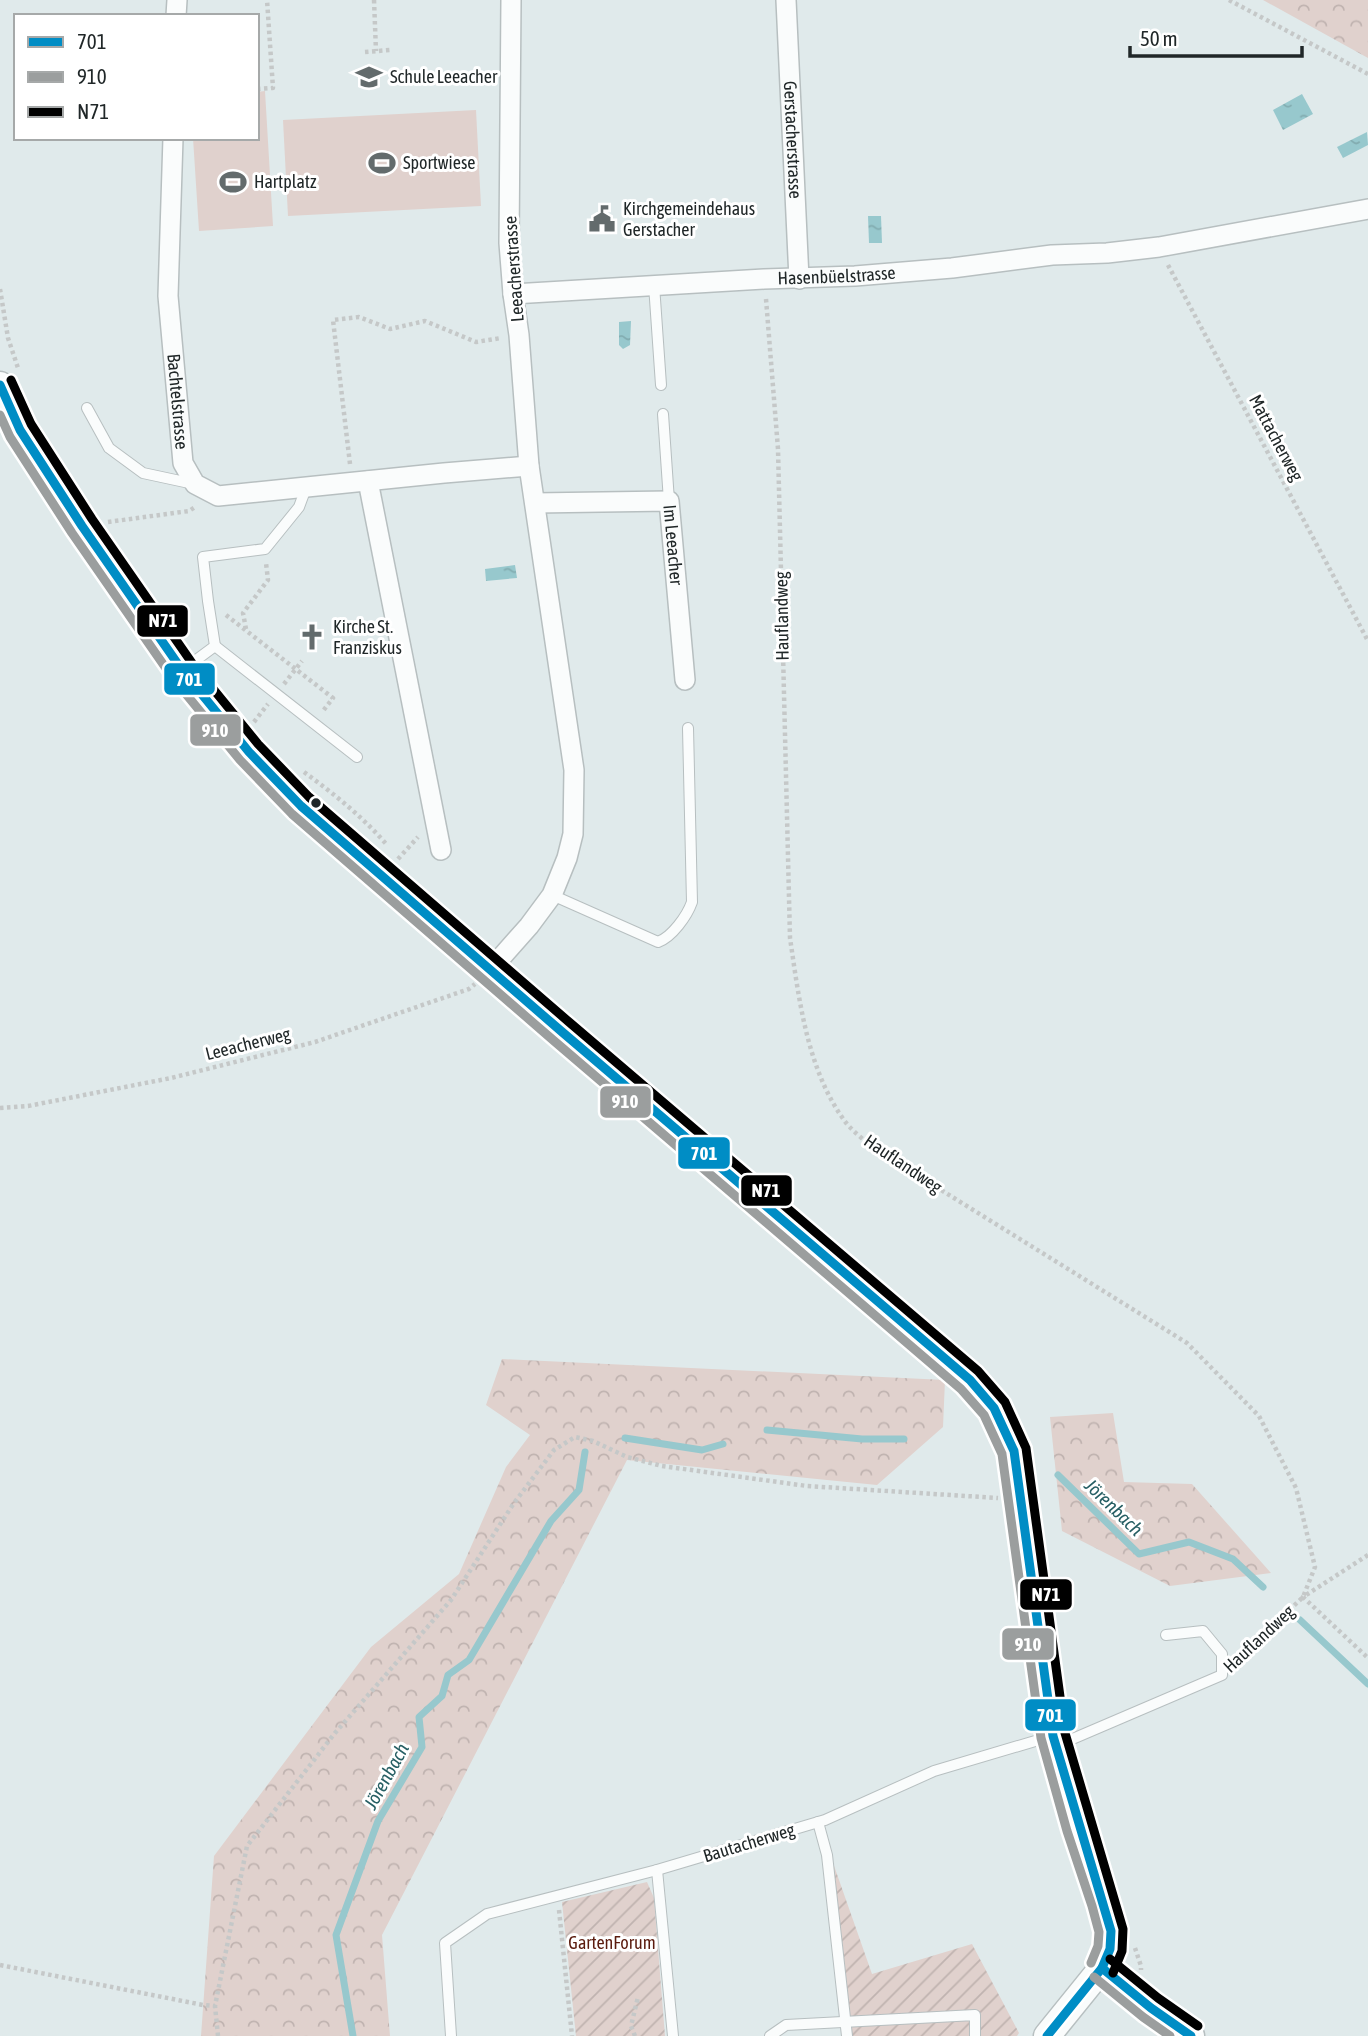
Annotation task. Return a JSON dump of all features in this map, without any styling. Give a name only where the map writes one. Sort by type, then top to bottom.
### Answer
[{"type":"main road","points":[[10,379],[20,430],[82,526],[182,670],[249,752],[301,806],[970,1380],[994,1408],[1014,1451],[1054,1741],[1111,1931],[1110,1949],[1102,1968],[1047,2036]]},
{"type":"main road","points":[[1102,1968],[1191,2036]]},
{"type":"street","name":"Leeacherstrasse","points":[[490,970],[552,895],[567,858],[573,834],[574,770],[529,466],[509,243],[511,0]]},
{"type":"street","name":"Gerstacherstrasse","points":[[786,0],[799,279]]},
{"type":"street","name":"Bachtelstrasse","points":[[173,140],[168,296],[183,463],[195,484]]},
{"type":"street","name":"Hasenbüelstrasse","points":[[513,294],[897,273],[1052,255],[1107,253],[1158,247],[1368,209]]},
{"type":"street","points":[[195,484],[218,496],[529,466]]},
{"type":"street","points":[[360,482],[441,850]]},
{"type":"street","name":"Im Leeacher","points":[[535,503],[669,501],[685,680]]},
{"type":"lane","points":[[654,285],[661,384]]},
{"type":"lane","points":[[87,408],[110,448],[143,473],[195,484]]},
{"type":"lane","points":[[663,414],[669,501]]},
{"type":"lane","points":[[306,488],[299,507],[265,550],[204,557],[215,646],[357,757]]},
{"type":"lane","points":[[182,670],[215,646]]},
{"type":"lane","points":[[552,895],[658,942],[665,940],[689,911],[692,902],[688,728]]},
{"type":"lane","points":[[1166,1635],[1203,1631],[1222,1654],[1222,1675]]},
{"type":"lane","name":"Hauflandweg","points":[[1054,1741],[1222,1675]]},
{"type":"lane","name":"Bautacherweg","points":[[451,2036],[445,1942],[487,1914],[657,1870],[818,1822],[942,1768],[1054,1741]]},
{"type":"lane","points":[[818,1822],[827,1855],[847,2036]]},
{"type":"lane","points":[[657,1870],[673,2036]]},
{"type":"lane","points":[[770,2036],[786,2025],[975,2015],[975,2036]]},
{"type":"path","points":[[259,89],[273,88],[267,0]]},
{"type":"path","points":[[374,0],[376,51]]},
{"type":"path","points":[[1229,0],[1368,74]]},
{"type":"path","points":[[365,52],[390,50]]},
{"type":"path","name":"Mattacherweg","points":[[1158,247],[1368,642]]},
{"type":"path","name":"Hauflandweg","points":[[764,279],[778,450],[790,938],[801,1014],[824,1084],[845,1122],[872,1147],[1187,1343],[1259,1416],[1296,1488],[1315,1567],[1303,1597],[1222,1675]]},
{"type":"path","points":[[0,289],[8,338],[10,379]]},
{"type":"path","points":[[360,482],[333,320],[359,317],[390,329],[425,321],[476,342],[519,335]]},
{"type":"path","points":[[115,533],[107,522],[189,511],[218,496]]},
{"type":"path","points":[[246,630],[243,613],[268,580],[265,550]]},
{"type":"path","points":[[208,601],[333,698],[314,723]]},
{"type":"path","points":[[246,714],[253,723]]},
{"type":"path","points":[[299,768],[328,789],[376,832],[405,868]]},
{"type":"path","name":"Leeacherweg","points":[[0,1108],[28,1106],[171,1078],[315,1042],[469,989],[490,970]]},
{"type":"path","points":[[218,2036],[215,2006],[247,1846],[335,1733],[451,1600],[514,1503],[554,1450],[575,1437],[593,1441],[627,1457],[663,1466],[807,1486],[1020,1499]]},
{"type":"path","points":[[1368,1555],[1303,1597],[1368,1658]]},
{"type":"path","points":[[558,1896],[572,2036]]},
{"type":"path","points":[[1128,1990],[1140,1974],[1141,1966],[1134,1946]]},
{"type":"path","points":[[0,1965],[215,2006]]},
{"type":"path","points":[[635,2036],[631,2026],[638,1997]]},
{"type":"green space","points":[[1263,0],[1368,0],[1368,58]]},
{"type":"green space","name":"Hartplatz","points":[[265,91],[273,226],[199,231],[193,140],[259,140],[259,92]]},
{"type":"green space","name":"Sportwiese","points":[[476,110],[481,206],[288,216],[283,120]]},
{"type":"green space","points":[[502,1359],[945,1380],[943,1427],[877,1485],[627,1460],[382,1935],[390,2036],[201,2036],[214,1856],[371,1647],[459,1574],[506,1467],[530,1435],[486,1405]]},
{"type":"green space","points":[[1113,1413],[1124,1482],[1192,1484],[1271,1573],[1170,1586],[1062,1531],[1050,1417]]},
{"type":"green space","points":[[832,1860],[872,1974],[972,1944],[1019,2033],[1017,2036],[852,2036]]},
{"type":"green space","name":"GartenForum","points":[[647,1882],[654,1898],[665,2036],[576,2036],[562,1902]]},
{"type":"water","points":[[1302,94],[1313,114],[1283,130],[1273,110]]},
{"type":"water","points":[[1367,132],[1368,145],[1343,158],[1337,147]]},
{"type":"water","points":[[868,216],[881,216],[882,243],[869,243]]},
{"type":"water","points":[[631,321],[630,345],[623,349],[619,345],[619,322]]},
{"type":"water","points":[[515,565],[517,578],[486,581],[485,569]]},
{"type":"waterway","name":"Jörenbach","points":[[767,1430],[862,1439],[904,1439]]},
{"type":"waterway","name":"Jörenbach","points":[[625,1438],[702,1450],[723,1444]]},
{"type":"waterway","name":"Jörenbach","points":[[353,2036],[336,1935],[378,1821],[422,1747],[419,1717],[442,1696],[448,1675],[469,1660],[551,1521],[579,1490],[585,1452]]},
{"type":"waterway","name":"Jörenbach","points":[[1058,1475],[1139,1554],[1189,1542],[1233,1559],[1263,1587]]},
{"type":"waterway","name":"Jörenbach","points":[[1300,1620],[1368,1684]]},
{"type":"transit line","name":"N71","points":[[11,380],[31,424],[92,519],[192,663],[258,744],[309,797],[978,1371],[1005,1402],[1026,1448],[1065,1733],[1123,1929],[1122,1951],[1113,1973]]},
{"type":"transit line","name":"701","points":[[0,385],[20,430],[82,526],[182,670],[249,752],[301,806],[970,1380],[994,1408],[1014,1451],[1053,1736],[1111,1931],[1110,1949],[1102,1968],[1047,2036]]},
{"type":"transit line","name":"910","points":[[0,415],[10,437],[72,533],[172,677],[240,760],[292,814],[961,1389],[984,1415],[1002,1454],[1041,1738],[1099,1932],[1098,1946],[1091,1963]]},
{"type":"transit line","name":"N71","points":[[1110,1959],[1198,2026]]},
{"type":"transit line","name":"701","points":[[1102,1968],[1191,2036]]},
{"type":"transit line","name":"910","points":[[1094,1977],[1170,2036]]},
{"type":"place","name":"Schule Leeacher","points":[[369,77]]},
{"type":"place","name":"Sportwiese","points":[[382,163]]},
{"type":"place","name":"Hartplatz","points":[[233,182]]},
{"type":"place","name":"Kirchgemeindehaus Gerstacher","points":[[602,219]]},
{"type":"place","name":"Kirche St. Franziskus","points":[[312,637]]}]
